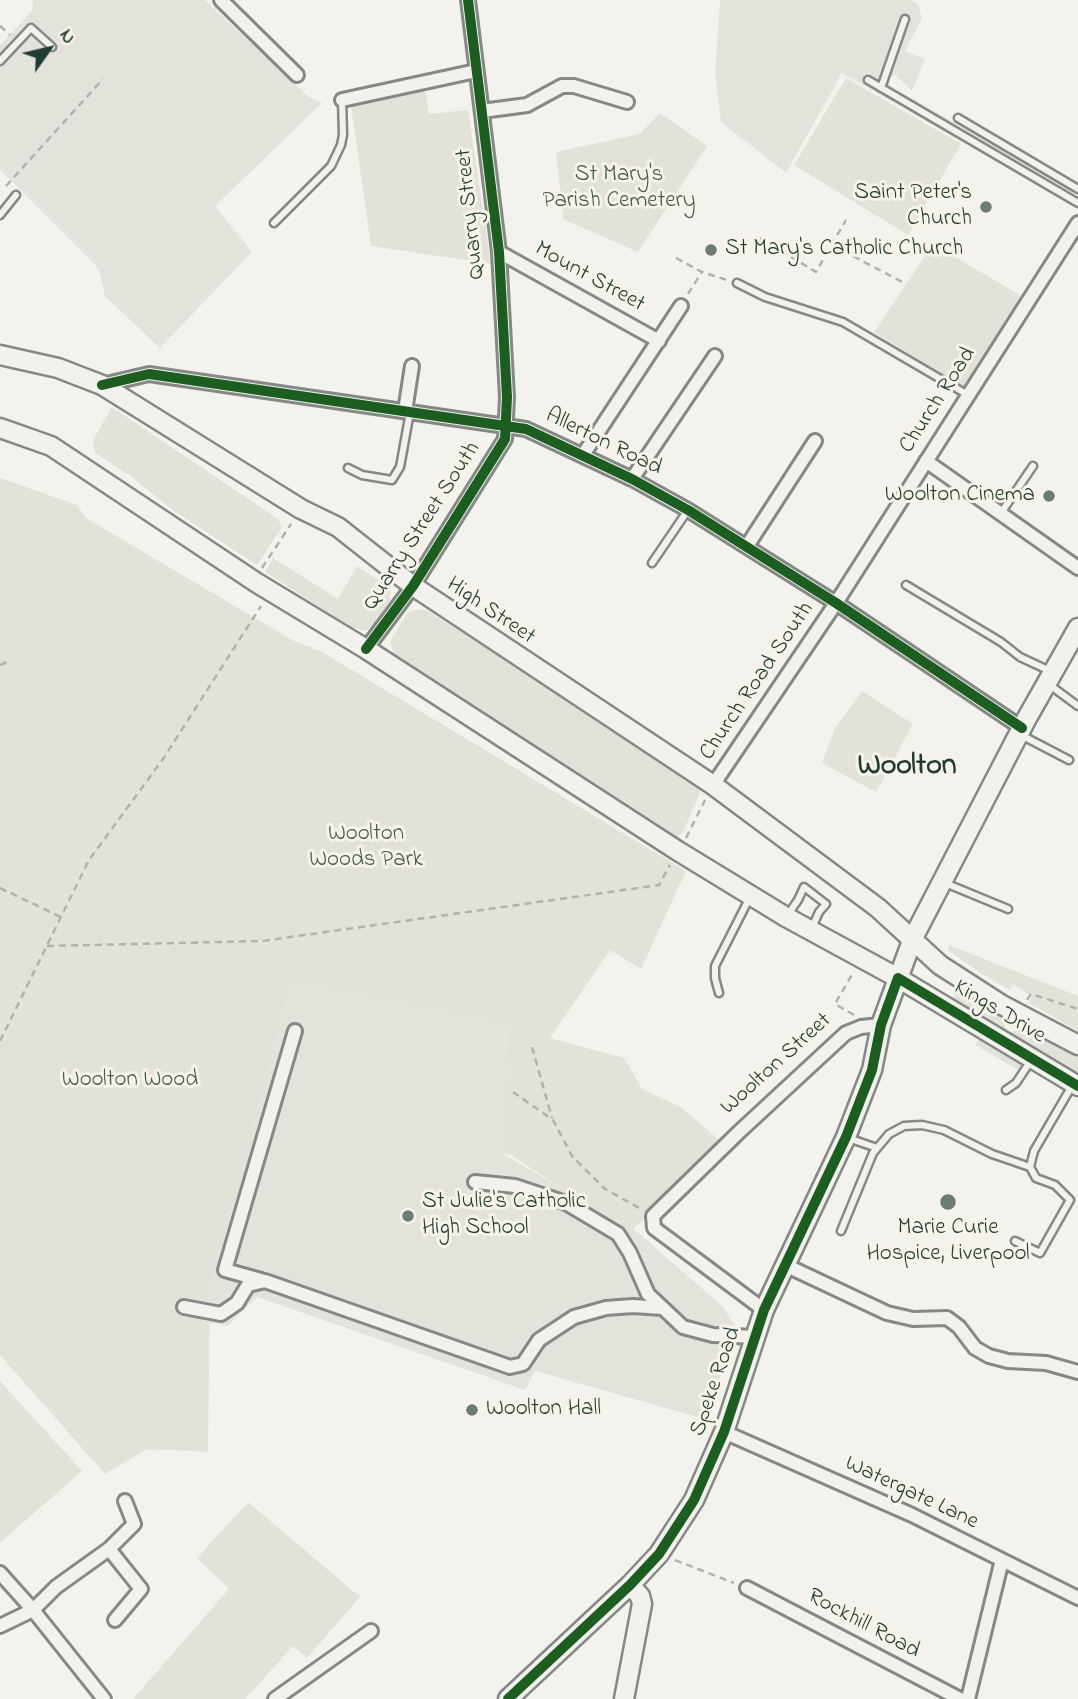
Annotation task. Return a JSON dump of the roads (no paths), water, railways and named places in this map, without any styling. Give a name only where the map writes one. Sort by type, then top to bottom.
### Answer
[{"type":"main road","points":[[0,355],[58,368],[102,384]]},
{"type":"main road","name":"High Street","points":[[102,384],[301,509],[338,527],[414,586],[713,785],[822,865],[913,938]]},
{"type":"main road","points":[[0,428],[51,446],[253,581],[366,649],[678,851],[810,931],[898,978]]},
{"type":"main road","points":[[881,1025],[913,938],[1049,677],[1077,630]]},
{"type":"main road","name":"Kings Drive","points":[[913,938],[940,965],[1019,1014],[1078,1045]]},
{"type":"main road","name":"Kings Drive","points":[[898,978],[1076,1084]]},
{"type":"main road","name":"Speke Road","points":[[508,1699],[630,1585],[659,1554],[694,1500],[724,1432],[764,1310],[846,1137],[872,1070],[881,1025]]},
{"type":"main road","points":[[624,1699],[642,1604],[640,1596],[630,1585]]},
{"type":"street","points":[[220,0],[297,75]]},
{"type":"street","name":"Quarry Street","points":[[468,0],[499,252],[506,425]]},
{"type":"street","points":[[342,100],[476,71]]},
{"type":"street","points":[[482,111],[527,106],[562,86],[574,86],[627,102]]},
{"type":"street","name":"Church Road","points":[[836,603],[1078,223]]},
{"type":"street","name":"Mount Street","points":[[499,252],[659,341]]},
{"type":"street","points":[[583,455],[681,306]]},
{"type":"street","points":[[632,479],[715,356]]},
{"type":"street","points":[[407,411],[412,366]]},
{"type":"street","name":"Allerton Road","points":[[102,384],[149,374],[526,429],[632,479],[688,510],[836,603],[1021,731]]},
{"type":"street","name":"Quarry Street South","points":[[366,649],[414,586],[505,439],[506,425]]},
{"type":"street","points":[[747,546],[815,441]]},
{"type":"street","points":[[926,461],[1078,568]]},
{"type":"street","name":"Church Road South","points":[[713,785],[836,603]]},
{"type":"street","name":"Woolton Street","points":[[764,1310],[654,1228],[653,1216],[846,1033],[862,1027],[881,1025]]},
{"type":"street","points":[[295,1031],[225,1270],[265,1281],[510,1367],[523,1364],[539,1340],[574,1317],[606,1308],[662,1308]]},
{"type":"street","points":[[475,1182],[506,1184],[539,1192],[566,1203],[618,1234],[649,1293],[683,1326],[713,1335],[754,1337]]},
{"type":"street","points":[[785,1265],[887,1313],[913,1319],[947,1318],[960,1327],[975,1348],[989,1356],[1008,1361],[1046,1363],[1078,1372]]},
{"type":"street","points":[[184,1307],[221,1314],[237,1303],[248,1285],[265,1281]]},
{"type":"street","name":"Watergate Lane","points":[[724,1432],[912,1515],[1078,1598]]},
{"type":"street","points":[[0,1626],[33,1610],[56,1587],[109,1549],[134,1524],[125,1501]]},
{"type":"street","points":[[109,1549],[141,1589],[115,1620]]},
{"type":"street","points":[[968,1699],[1002,1560]]},
{"type":"street","points":[[0,1573],[104,1699]]},
{"type":"street","name":"Rockhill Road","points":[[747,1588],[960,1699]]},
{"type":"street","points":[[275,1699],[371,1631]]},
{"type":"lane","points":[[881,88],[905,19]]},
{"type":"lane","points":[[0,61],[31,28],[52,47]]},
{"type":"lane","points":[[868,80],[1078,203]]},
{"type":"lane","points":[[274,223],[331,166],[343,135],[342,100]]},
{"type":"lane","points":[[958,118],[1078,189]]},
{"type":"lane","points":[[0,215],[16,195]]},
{"type":"lane","points":[[737,282],[765,297],[843,322],[968,396]]},
{"type":"lane","points":[[348,468],[362,475],[392,480],[400,467],[407,411]]},
{"type":"lane","points":[[1001,513],[1033,466]]},
{"type":"lane","points":[[652,563],[688,510]]},
{"type":"lane","points":[[906,585],[1001,642],[1049,677],[1078,706]]},
{"type":"lane","points":[[1021,731],[1069,760]]},
{"type":"lane","points":[[943,883],[1008,909]]},
{"type":"lane","points":[[786,917],[804,887],[826,904],[810,931]]},
{"type":"lane","points":[[719,993],[715,966],[751,895]]},
{"type":"lane","points":[[1006,1090],[1016,1083],[1033,1058]]},
{"type":"lane","points":[[1030,1167],[1034,1151],[1076,1084]]},
{"type":"lane","points":[[841,1231],[877,1148],[889,1134],[904,1126],[922,1125],[944,1130],[973,1146],[1030,1167],[1036,1178],[1055,1185],[1070,1200],[1040,1253],[1015,1241]]},
{"type":"lane","points":[[846,1137],[877,1148]]},
{"type":"place","name":"Saint Peter's Church","points":[[986,207]]},
{"type":"place","name":"St Mary's Catholic Church","points":[[711,250]]},
{"type":"place","name":"Woolton Cinema","points":[[1049,496]]},
{"type":"place","name":"Marie Curie Hospice, Liverpool","points":[[948,1202]]},
{"type":"place","name":"St Julie's Catholic High School","points":[[408,1216]]},
{"type":"place","name":"Woolton Hall","points":[[472,1410]]},
{"type":"district","name":"Woolton","points":[[907,768]]},
{"type":"park label","name":"St Mary's Parish Cemetery","points":[[619,189]]},
{"type":"park label","name":"Woolton Woods Park","points":[[366,848]]},
{"type":"park label","name":"Woolton Wood","points":[[130,1081]]}]
